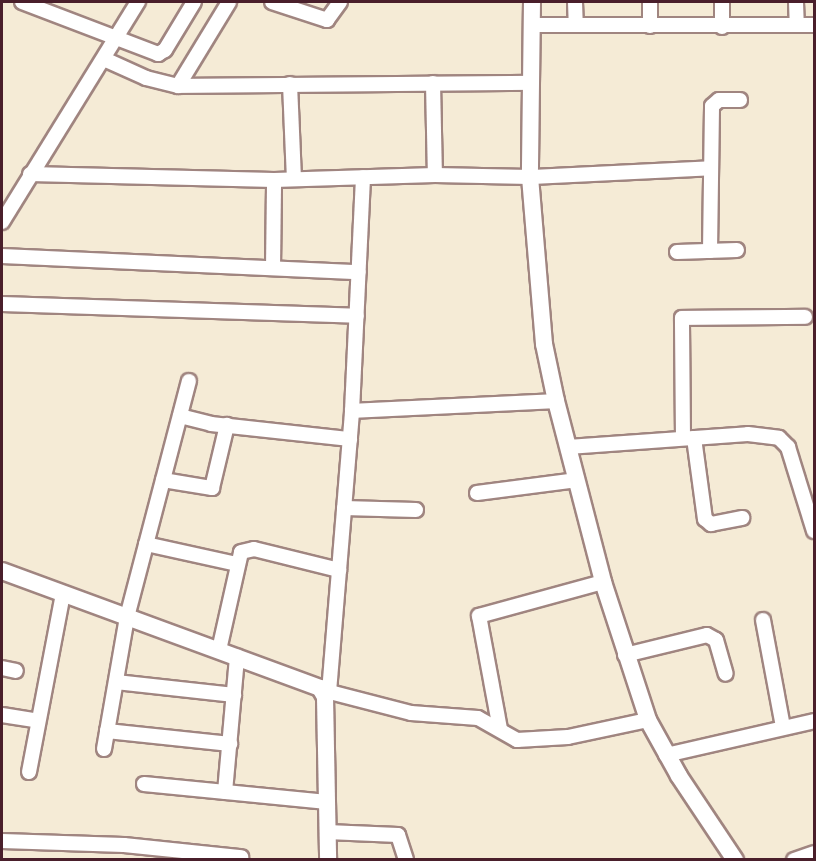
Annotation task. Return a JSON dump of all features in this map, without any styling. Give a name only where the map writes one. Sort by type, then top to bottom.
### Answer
[{"type":"street","points":[[22,2],[117,35],[158,54],[165,50],[194,2]]},
{"type":"street","points":[[2,222],[138,2]]},
{"type":"street","points":[[178,86],[229,2]]},
{"type":"street","points":[[272,2],[320,20],[333,16],[340,2]]},
{"type":"street","points":[[532,2],[530,177],[544,345],[556,401],[603,582],[648,720],[666,755],[735,860]]},
{"type":"street","points":[[575,2],[576,25]]},
{"type":"street","points":[[650,2],[650,26]]},
{"type":"street","points":[[722,2],[722,27]]},
{"type":"street","points":[[796,2],[797,25]]},
{"type":"street","points":[[531,25],[722,27],[814,25]]},
{"type":"street","points":[[104,59],[146,78],[178,86],[531,83]]},
{"type":"street","points":[[433,83],[435,175]]},
{"type":"street","points":[[290,84],[294,179]]},
{"type":"street","points":[[710,251],[712,106],[719,100],[740,100]]},
{"type":"street","points":[[30,174],[274,180],[435,175],[530,177],[711,168]]},
{"type":"street","points":[[328,860],[326,691],[350,439],[363,177]]},
{"type":"street","points":[[273,268],[274,180]]},
{"type":"street","points":[[677,252],[737,250]]},
{"type":"street","points":[[2,256],[359,272]]},
{"type":"street","points":[[2,304],[357,316]]},
{"type":"street","points":[[742,518],[711,524],[705,519],[688,438],[682,318],[805,317]]},
{"type":"street","points":[[104,749],[127,617],[189,381]]},
{"type":"street","points":[[352,411],[556,401]]},
{"type":"street","points":[[180,416],[227,425],[350,439]]},
{"type":"street","points":[[163,480],[212,488],[227,425]]},
{"type":"street","points":[[568,447],[756,434],[779,438],[788,447],[814,531]]},
{"type":"street","points":[[477,493],[577,480]]},
{"type":"street","points":[[344,508],[416,510]]},
{"type":"street","points":[[146,544],[237,564]]},
{"type":"street","points":[[219,650],[241,552],[254,549],[339,570]]},
{"type":"street","points":[[2,571],[326,691],[411,713],[478,718],[517,740],[568,737],[648,720]]},
{"type":"street","points":[[500,729],[479,616],[603,582]]},
{"type":"street","points":[[29,772],[63,594]]},
{"type":"street","points":[[763,620],[783,727]]},
{"type":"street","points":[[625,655],[707,635],[716,640],[726,674]]},
{"type":"street","points":[[225,792],[237,657]]},
{"type":"street","points":[[2,668],[16,671]]},
{"type":"street","points":[[116,682],[234,695]]},
{"type":"street","points":[[2,715],[38,721]]},
{"type":"street","points":[[666,755],[814,721]]},
{"type":"street","points":[[107,731],[230,744]]},
{"type":"street","points":[[144,784],[327,802]]},
{"type":"street","points":[[327,832],[398,835],[406,860]]},
{"type":"street","points":[[2,841],[124,845],[241,856]]},
{"type":"street","points":[[794,860],[814,853]]}]
